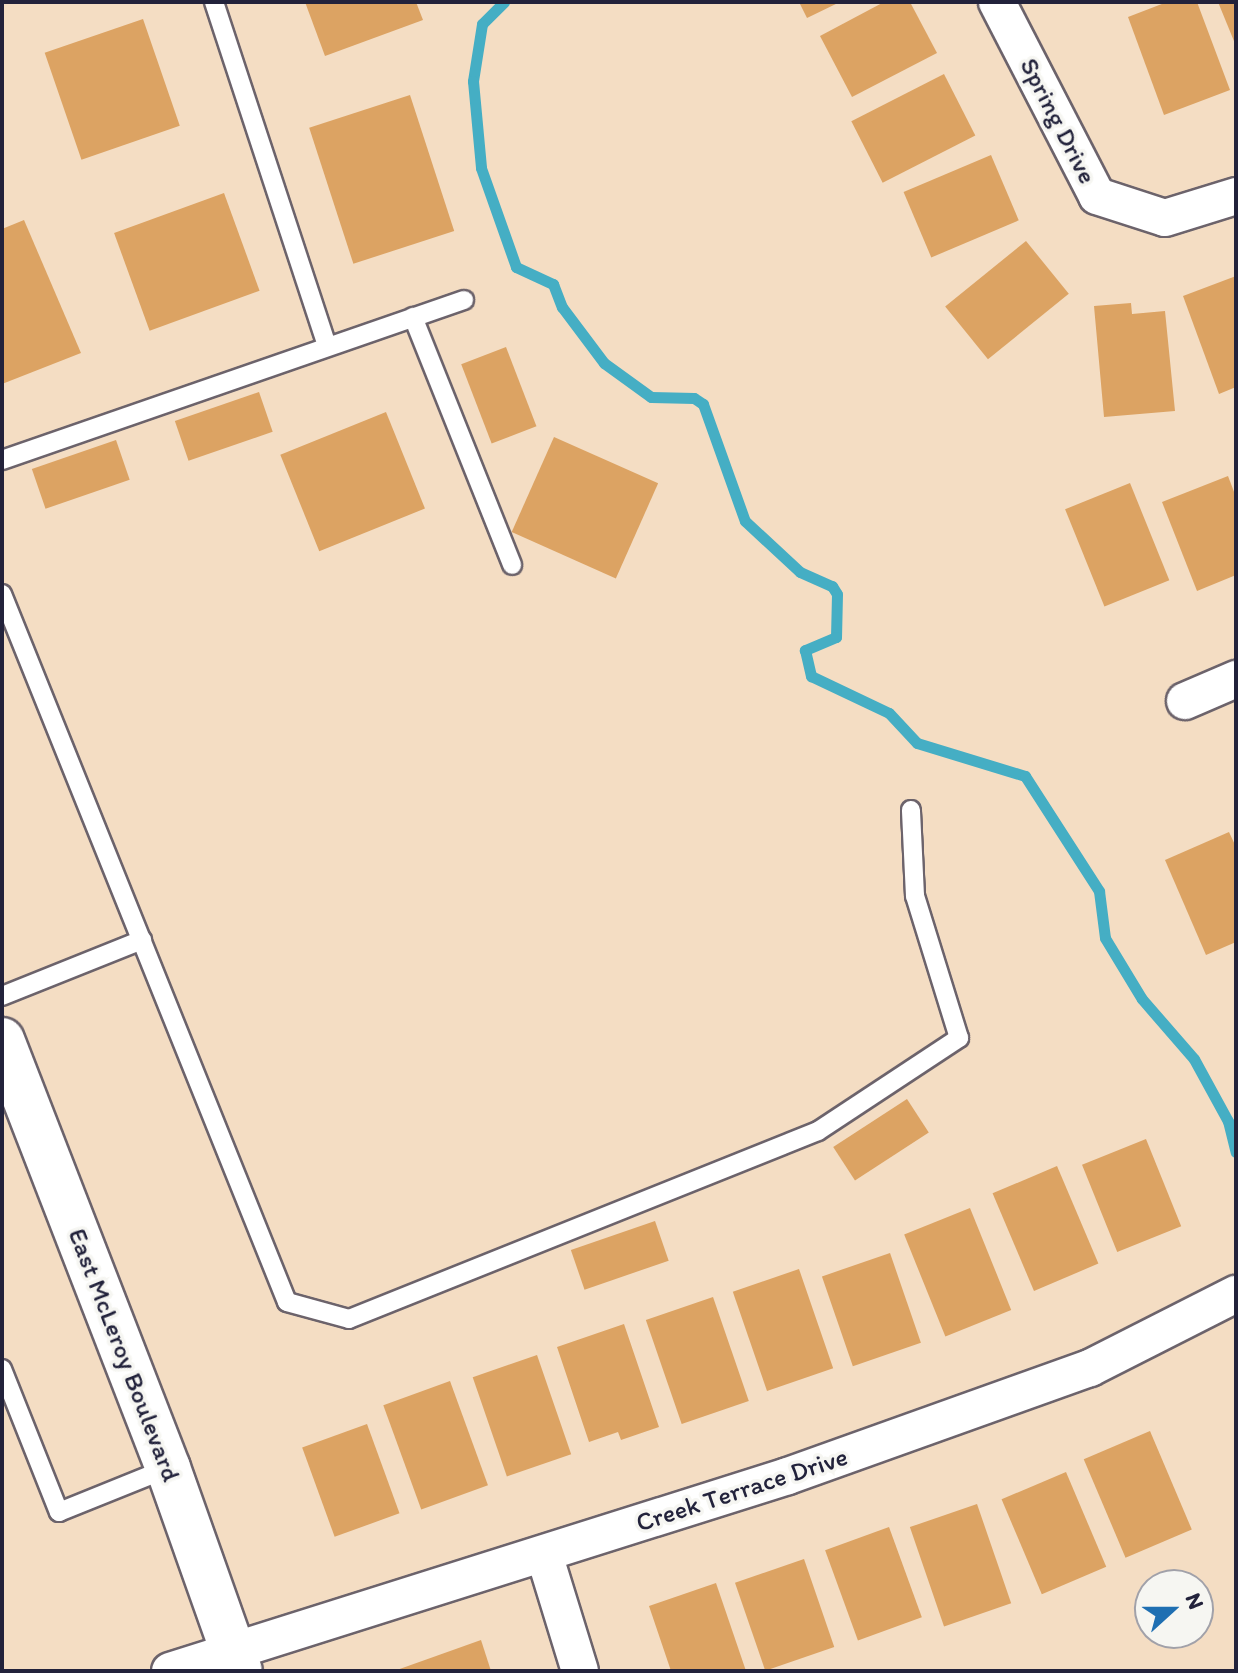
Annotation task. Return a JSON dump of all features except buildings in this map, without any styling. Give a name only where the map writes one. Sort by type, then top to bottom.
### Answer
[{"type":"main road","name":"East McLeroy Boulevard","points":[[2,1040],[168,1468],[238,1662]]},
{"type":"street","name":"Spring Drive","points":[[997,2],[1097,196],[1165,218],[1236,196]]},
{"type":"street","points":[[1185,701],[1236,679]]},
{"type":"street","name":"Creek Terrace Drive","points":[[170,1671],[238,1662],[544,1554],[788,1476],[1090,1368],[1236,1294]]},
{"type":"street","points":[[544,1554],[580,1671]]},
{"type":"lane","points":[[214,2],[327,346]]},
{"type":"lane","points":[[2,460],[464,300]]},
{"type":"lane","points":[[413,317],[512,565]]},
{"type":"lane","points":[[2,594],[287,1302],[349,1319],[818,1131],[959,1038],[915,896],[911,810]]},
{"type":"lane","points":[[2,996],[142,940]]},
{"type":"lane","points":[[2,1369],[59,1512],[168,1468]]},
{"type":"waterway","points":[[504,2],[482,24],[473,81],[481,168],[516,267],[553,284],[562,307],[604,363],[651,397],[694,398],[703,404],[745,521],[800,572],[832,586],[837,594],[836,637],[805,650],[811,676],[889,713],[917,743],[1025,776],[1099,891],[1105,938],[1142,999],[1194,1059],[1228,1121],[1236,1152]]}]
